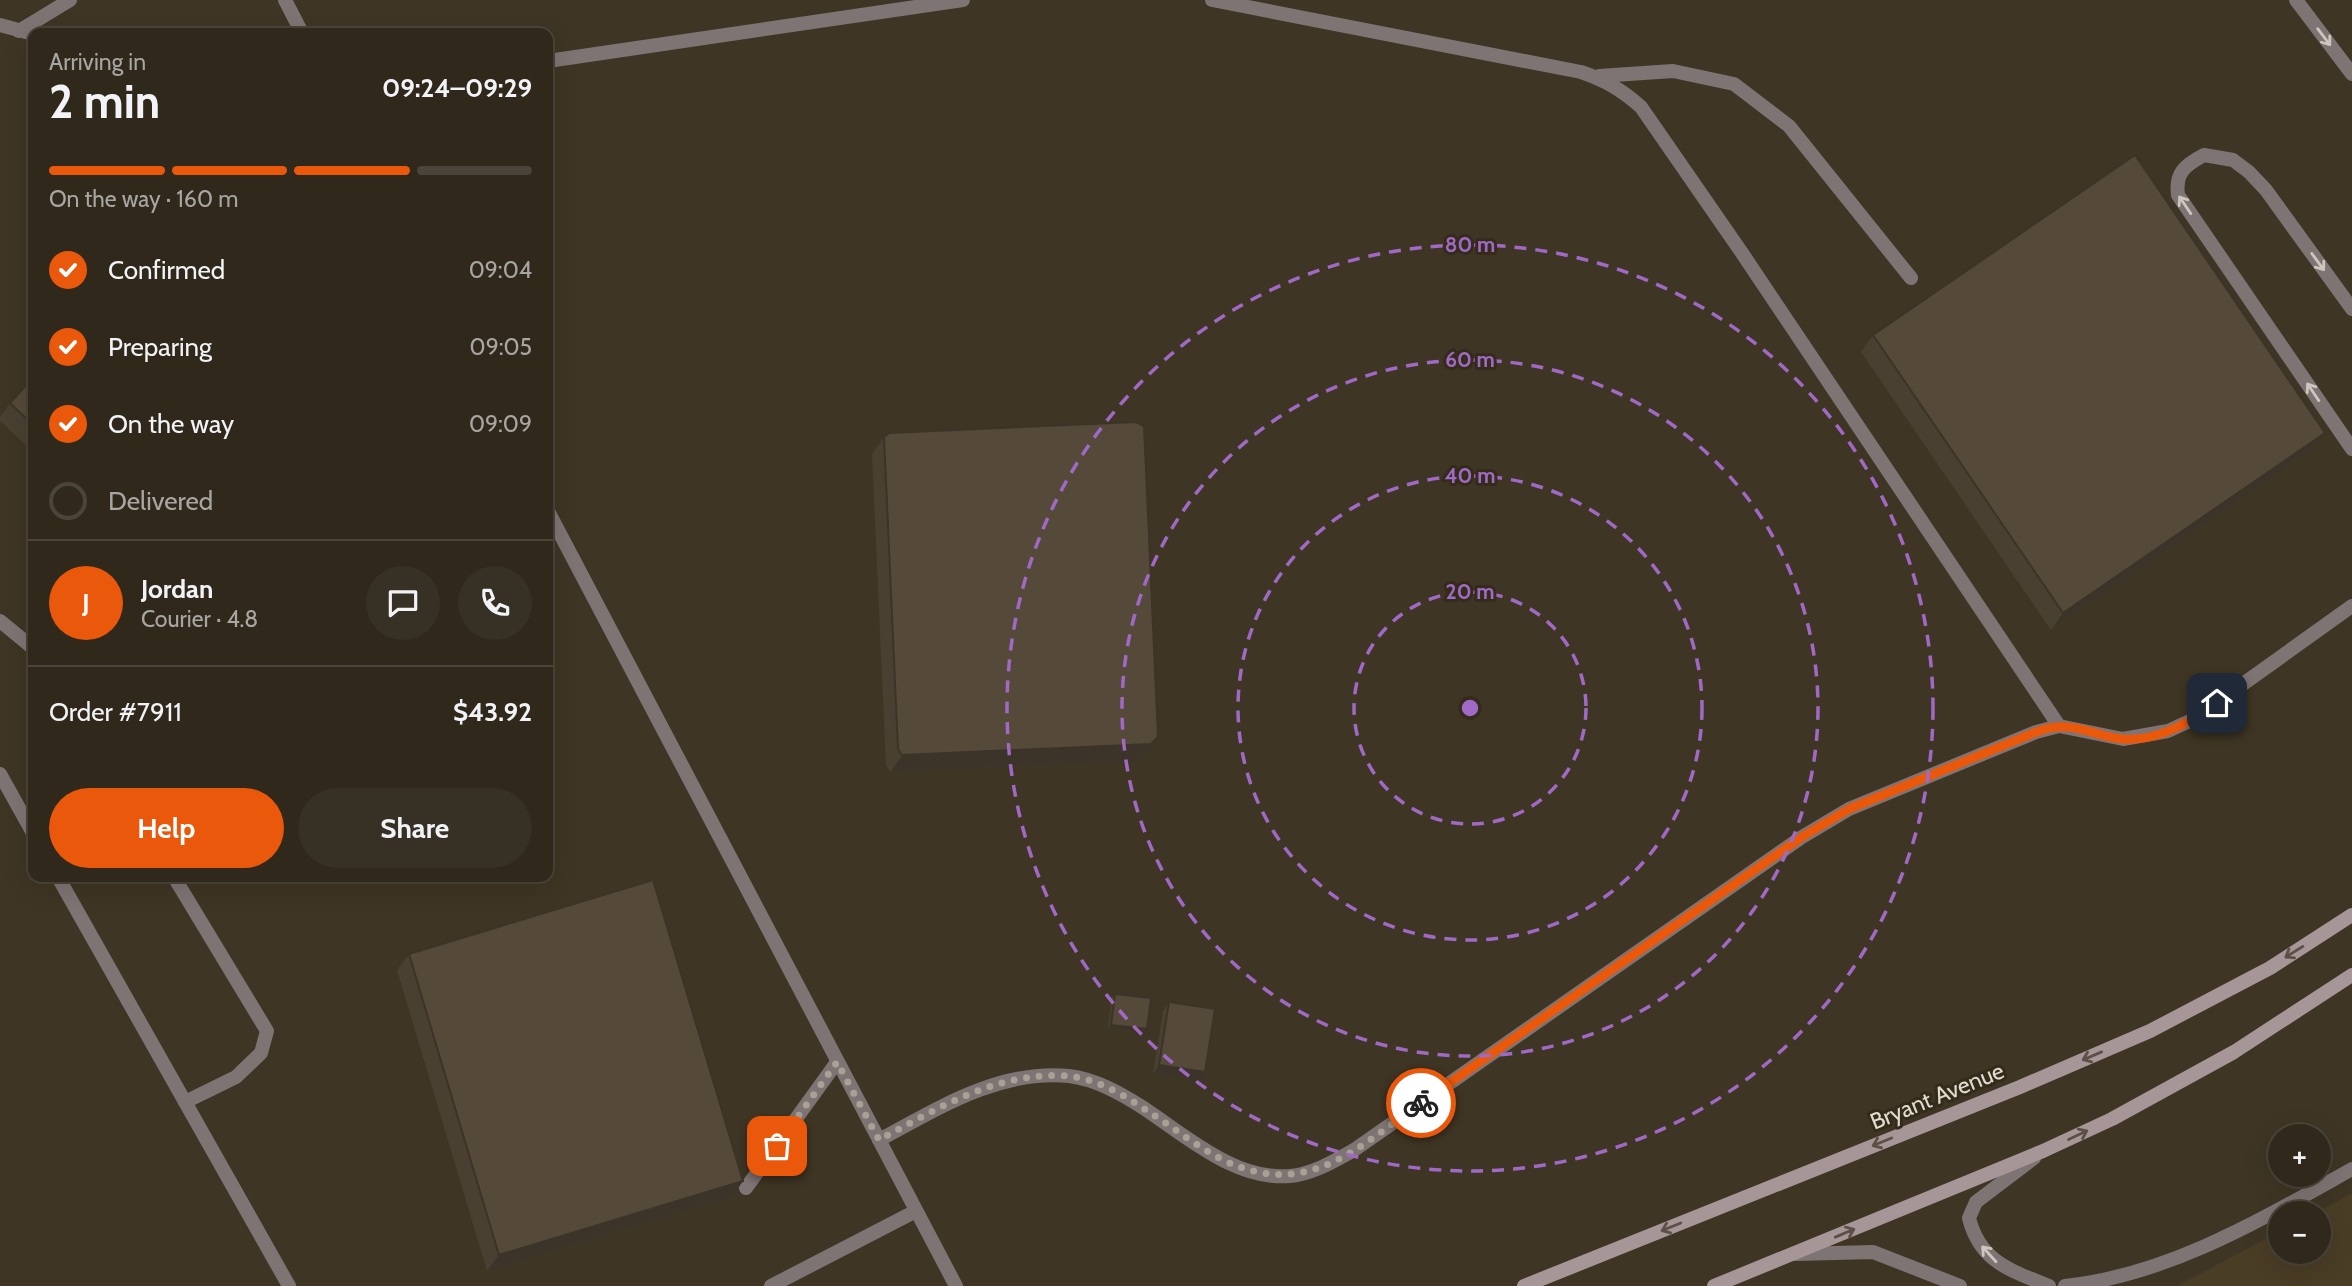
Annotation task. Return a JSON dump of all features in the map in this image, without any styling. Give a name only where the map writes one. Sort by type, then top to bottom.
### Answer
[{"type":"main road","name":"Bryant Avenue","points":[[1524,1286],[2020,1087],[2150,1031],[2270,968],[2352,915]]},
{"type":"main road","points":[[1714,1286],[2043,1151],[2112,1119],[2234,1052],[2352,975]]},
{"type":"street","points":[[32,28],[70,0]]},
{"type":"street","points":[[285,0],[299,28]]},
{"type":"street","points":[[553,60],[963,0]]},
{"type":"street","points":[[1212,0],[1581,72],[1624,92],[1641,107],[1742,253],[2059,726]]},
{"type":"street","points":[[2296,0],[2352,74]]},
{"type":"street","points":[[0,25],[26,32]]},
{"type":"street","points":[[1594,76],[1673,71],[1734,84],[1789,126],[1911,278]]},
{"type":"street","points":[[2352,309],[2266,190],[2249,172],[2233,160],[2204,155],[2182,170],[2176,181],[2178,195],[2352,449]]},
{"type":"street","points":[[553,521],[956,1286]]},
{"type":"street","points":[[879,1140],[977,1090],[1007,1080],[1069,1076],[1097,1083],[1128,1099],[1223,1160],[1245,1169],[1269,1175],[1290,1176],[1312,1170],[1354,1150],[1782,851],[1841,813],[2036,732],[2059,726],[2123,739],[2168,731],[2194,719],[2352,606]]},
{"type":"street","points":[[0,621],[28,644]]},
{"type":"street","points":[[0,774],[28,824]]},
{"type":"street","points":[[61,882],[289,1286]]},
{"type":"street","points":[[177,882],[267,1031],[261,1053],[236,1077],[186,1102]]},
{"type":"street","points":[[746,1188],[837,1062]]},
{"type":"street","points":[[2043,1151],[1976,1202],[1969,1218],[1972,1231],[1997,1263],[2049,1286]]},
{"type":"street","points":[[2065,1286],[2095,1283],[2174,1260],[2352,1169]]},
{"type":"street","points":[[771,1286],[916,1211]]},
{"type":"street","points":[[1796,1254],[1873,1252],[1960,1286]]},
{"type":"shaded area","points":[[2352,1193],[2352,1286],[2177,1286],[2268,1237],[2268,1264],[2331,1264],[2331,1204]]},
{"type":"building","points":[[2135,155],[2325,433],[2063,613],[1873,335]]},
{"type":"building","points":[[28,383],[28,420],[10,403]]},
{"type":"building","points":[[1136,422],[1144,426],[1158,737],[1151,744],[902,755],[898,749],[884,437],[889,433]]},
{"type":"building","points":[[653,880],[743,1181],[499,1255],[409,954]]},
{"type":"building","points":[[1115,994],[1151,998],[1147,1029],[1111,1025]]},
{"type":"building","points":[[1169,1002],[1215,1009],[1205,1072],[1159,1065]]},
{"type":"way so far","points":[[777,1146],[837,1062],[879,1140],[977,1090],[1007,1080],[1069,1076],[1097,1083],[1128,1099],[1223,1160],[1269,1175],[1290,1176],[1332,1162],[1354,1150],[1421,1103]]},
{"type":"route","points":[[1421,1103],[1802,837],[1849,809],[2036,732],[2059,726],[2123,739],[2148,736],[2168,731],[2194,719],[2217,703]]}]
